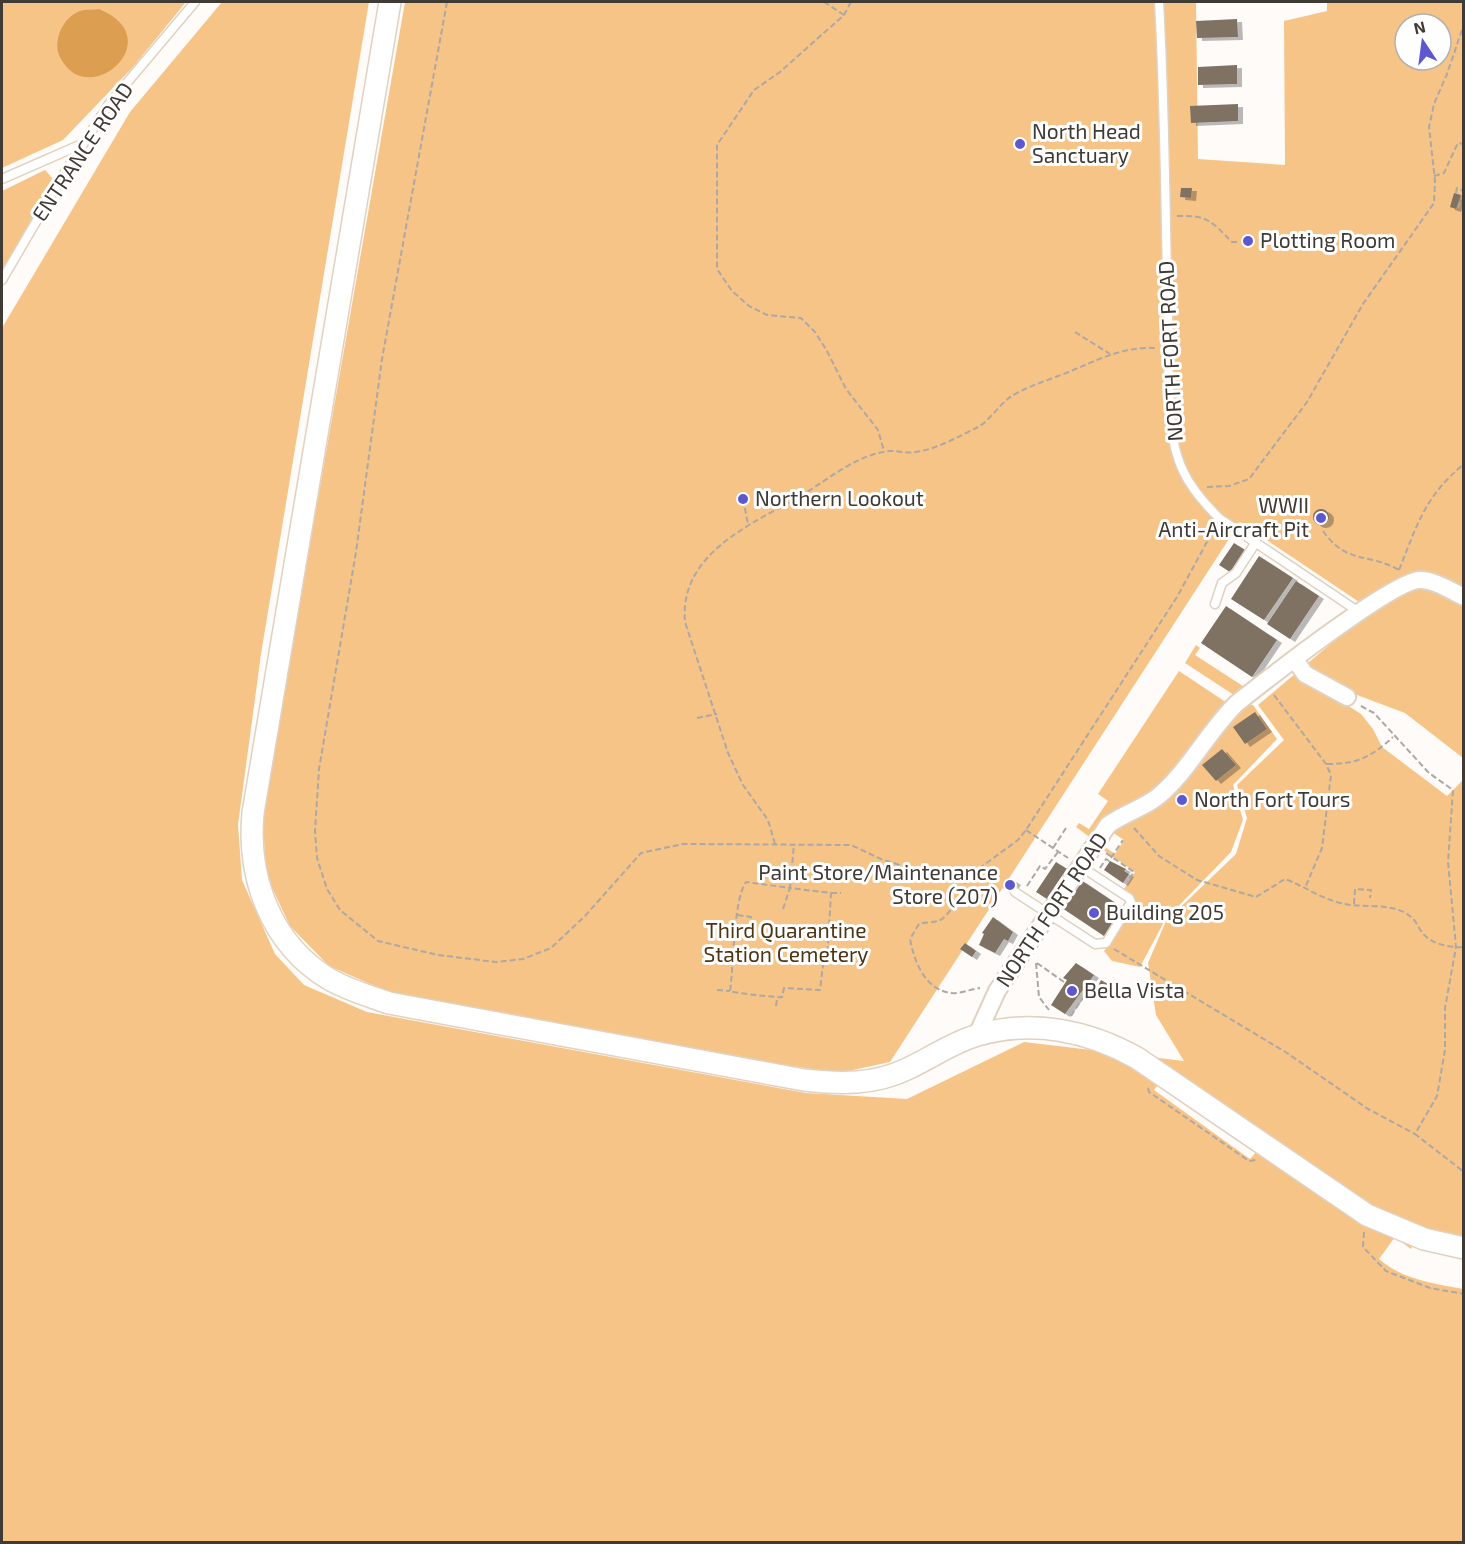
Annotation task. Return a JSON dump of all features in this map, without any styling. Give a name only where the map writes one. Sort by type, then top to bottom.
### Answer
[{"type":"street","points":[[390,2],[251,833],[255,877],[273,921],[296,953],[330,980],[355,992],[389,1003],[835,1084],[866,1082],[886,1077],[977,1035],[1032,1028],[1097,1038],[1137,1059],[1367,1215],[1424,1239],[1464,1248]]},
{"type":"street","name":"NORTH FORT ROAD","points":[[977,1035],[998,991],[1029,958],[1048,914],[1108,825],[1123,814],[1156,798],[1220,720],[1400,578],[1436,583],[1464,597]]},
{"type":"street","points":[[1295,660],[1305,674],[1347,697]]},
{"type":"lane","name":"ENTRANCE ROAD","points":[[2,280],[109,104],[195,2]]},
{"type":"lane","name":"NORTH FORT ROAD","points":[[1159,2],[1169,348],[1173,431],[1177,455],[1193,487],[1219,518],[1359,612]]},
{"type":"lane","points":[[2,179],[83,144]]},
{"type":"lane","points":[[1215,604],[1222,583],[1236,573],[1256,542]]},
{"type":"lane","points":[[1018,894],[1095,944],[1106,943],[1130,907],[1129,898],[1080,866]]},
{"type":"path","points":[[447,2],[382,359],[356,552],[319,769],[315,831],[317,858],[327,889],[340,910],[378,941],[438,955],[496,962],[523,959],[551,948],[585,916],[641,853],[683,844],[852,845],[881,859],[922,872],[966,878],[1018,840],[1026,830],[1177,597],[1219,518]]},
{"type":"path","points":[[824,2],[844,15]]},
{"type":"path","points":[[852,2],[844,15],[780,72],[754,90],[719,137],[715,202],[717,269],[732,291],[749,306],[767,315],[801,318],[815,332],[846,389],[878,430],[884,451]]},
{"type":"path","points":[[1193,487],[1229,486],[1249,479],[1307,402],[1363,304],[1434,203],[1429,127],[1434,104],[1464,24]]},
{"type":"path","points":[[1434,176],[1444,173],[1458,143],[1464,144]]},
{"type":"path","points":[[1456,193],[1457,188],[1464,191],[1458,208]]},
{"type":"path","points":[[1166,217],[1200,216],[1209,220],[1232,242],[1237,242]]},
{"type":"path","points":[[1075,332],[1110,354]]},
{"type":"path","points":[[775,844],[768,820],[743,785],[728,753],[685,622],[683,603],[693,576],[726,539],[844,468],[884,451],[916,453],[941,443],[981,425],[998,407],[1015,394],[1110,354],[1142,347],[1169,348]]},
{"type":"path","points":[[1323,531],[1334,546],[1346,554],[1387,564],[1400,578],[1426,505],[1444,480],[1464,464]]},
{"type":"path","points":[[743,499],[748,524]]},
{"type":"path","points":[[1264,683],[1326,764],[1331,775],[1322,848],[1305,888]]},
{"type":"path","points":[[1347,697],[1374,713],[1393,737],[1429,773],[1454,790],[1448,862],[1456,947],[1445,1008],[1445,1050],[1437,1096],[1415,1134]]},
{"type":"path","points":[[697,718],[717,714]]},
{"type":"path","points":[[1326,764],[1342,764],[1373,756],[1393,737]]},
{"type":"path","points":[[1123,814],[1159,856],[1197,880],[1256,897],[1285,879],[1316,896],[1400,912],[1411,917],[1424,935],[1433,942],[1464,947]]},
{"type":"path","points":[[1053,848],[1066,828]]},
{"type":"path","points":[[1026,830],[1080,866]]},
{"type":"path","points":[[1100,867],[1106,859],[1109,861],[1123,840]]},
{"type":"path","points":[[783,909],[790,888],[794,844]]},
{"type":"path","points":[[1094,845],[1134,872],[1128,881]]},
{"type":"path","points":[[1018,894],[1040,866],[1045,869],[1058,851]]},
{"type":"path","points":[[965,990],[951,993],[926,980],[910,939],[919,924],[937,922],[946,917],[966,886],[966,878]]},
{"type":"path","points":[[730,991],[737,915],[742,888],[746,882],[841,893]]},
{"type":"path","points":[[1354,905],[1355,889],[1369,890],[1370,898]]},
{"type":"path","points":[[717,990],[749,992],[777,999],[782,997],[784,988],[820,990],[823,965],[826,962],[831,893]]},
{"type":"path","points":[[736,934],[749,932],[751,917],[737,915]]},
{"type":"path","points":[[1127,957],[1287,1053],[1368,1109],[1415,1134],[1464,1172]]},
{"type":"path","points":[[1029,958],[1064,982]]},
{"type":"path","points":[[1029,958],[1039,997],[1049,1011],[1056,1013]]},
{"type":"path","points":[[725,961],[732,962]]},
{"type":"path","points":[[776,1006],[777,999]]},
{"type":"path","points":[[1062,1014],[1071,1016]]},
{"type":"green space","points":[[2,2],[186,2],[133,67],[63,140],[2,168]]},
{"type":"green space","name":"Third Quarantine Station Cemetery","points":[[222,2],[369,2],[261,654],[238,825],[242,880],[275,954],[304,985],[367,1012],[806,1093],[907,1099],[1024,1042],[1184,1061],[1156,1015],[1148,963],[1166,921],[1236,854],[1247,818],[1237,785],[1284,740],[1258,705],[1371,610],[1240,522],[890,1062],[839,1073],[684,1050],[391,993],[329,966],[290,926],[267,877],[262,818],[405,2],[1196,2],[1198,159],[1285,165],[1284,21],[1327,11],[1327,2],[1463,2],[1463,758],[1405,713],[1349,692],[1344,703],[1361,714],[1373,729],[1382,747],[1447,796],[1463,780],[1463,1256],[1413,1244],[1411,1249],[1395,1237],[1379,1259],[1408,1276],[1463,1289],[1463,1542],[2,1542],[2,328],[130,112]],"holes":[[[1161,1081],[1258,1150],[1250,1159],[1154,1090]]]},
{"type":"green space","points":[[45,170],[54,180],[2,271],[2,191]]},
{"type":"green space","points":[[1196,645],[1200,648],[1195,655],[1246,688],[1251,681],[1256,685],[1237,697],[1185,663]]},
{"type":"green space","points":[[1179,671],[1224,701],[1253,705],[1277,739],[1233,785],[1243,820],[1231,852],[1165,920],[1140,967],[1112,961],[1104,951],[1135,908],[1135,898],[1124,889],[1135,872],[1099,847],[1102,845],[1115,854],[1124,840],[1112,832],[1092,839],[1076,827],[1079,823],[1089,829],[1108,801],[1098,794]]},
{"type":"shaded area","points":[[99,9],[119,22],[128,37],[126,52],[117,65],[103,74],[88,77],[72,72],[60,57],[58,37],[64,24],[74,14],[82,10]]},
{"type":"building","points":[[1237,19],[1238,37],[1197,38],[1196,21]]},
{"type":"building","points":[[1237,65],[1237,84],[1198,85],[1198,67]]},
{"type":"building","points":[[1238,104],[1238,121],[1191,123],[1190,106]]},
{"type":"building","points":[[1181,188],[1192,188],[1191,198],[1180,197]]},
{"type":"building","points":[[1454,193],[1461,195],[1456,209],[1450,207]]},
{"type":"building","name":"WWII Anti-Aircraft Pit","points":[[1321,509],[1327,511],[1329,517],[1327,523],[1321,525],[1315,523],[1313,517],[1315,511]]},
{"type":"building","points":[[1234,543],[1245,550],[1230,572],[1219,565]]},
{"type":"building","points":[[1259,556],[1293,578],[1264,620],[1231,599]]},
{"type":"building","points":[[1296,581],[1319,596],[1290,639],[1267,624]]},
{"type":"building","points":[[1226,606],[1277,640],[1252,677],[1201,643]]},
{"type":"building","points":[[1255,712],[1267,729],[1245,744],[1233,727]]},
{"type":"building","points":[[1222,749],[1236,765],[1216,781],[1202,765]]},
{"type":"building","points":[[1110,861],[1126,869],[1124,871],[1129,874],[1123,883],[1104,870]]},
{"type":"building","points":[[1056,862],[1067,869],[1047,899],[1036,892]]},
{"type":"building","name":"Paint Store/Maintenance Store (207)","points":[[1010,878],[1016,882],[1010,892],[1003,888]]},
{"type":"building","name":"Building 205","points":[[1081,880],[1123,908],[1104,936],[1062,908]]},
{"type":"building","points":[[993,917],[1013,932],[1008,941],[1004,939],[995,953],[979,945],[984,934],[982,933]]},
{"type":"building","points":[[965,943],[976,951],[972,957],[960,949]]},
{"type":"building","name":"Bella Vista","points":[[1076,963],[1094,975],[1065,1014],[1051,1005],[1067,980],[1063,978]]},
{"type":"building","points":[[1101,980],[1113,987],[1109,993],[1098,986]]},
{"type":"place","name":"North Head Sanctuary","points":[[1020,144]]},
{"type":"place","name":"Plotting Room","points":[[1248,241]]},
{"type":"place","name":"Northern Lookout","points":[[743,499]]},
{"type":"place","name":"WWII Anti-Aircraft Pit","points":[[1321,518]]},
{"type":"place","name":"North Fort Tours","points":[[1182,800]]},
{"type":"place","name":"Paint Store/Maintenance Store (207)","points":[[1010,885]]},
{"type":"place","name":"Building 205","points":[[1094,913]]},
{"type":"place","name":"Bella Vista","points":[[1072,991]]}]
